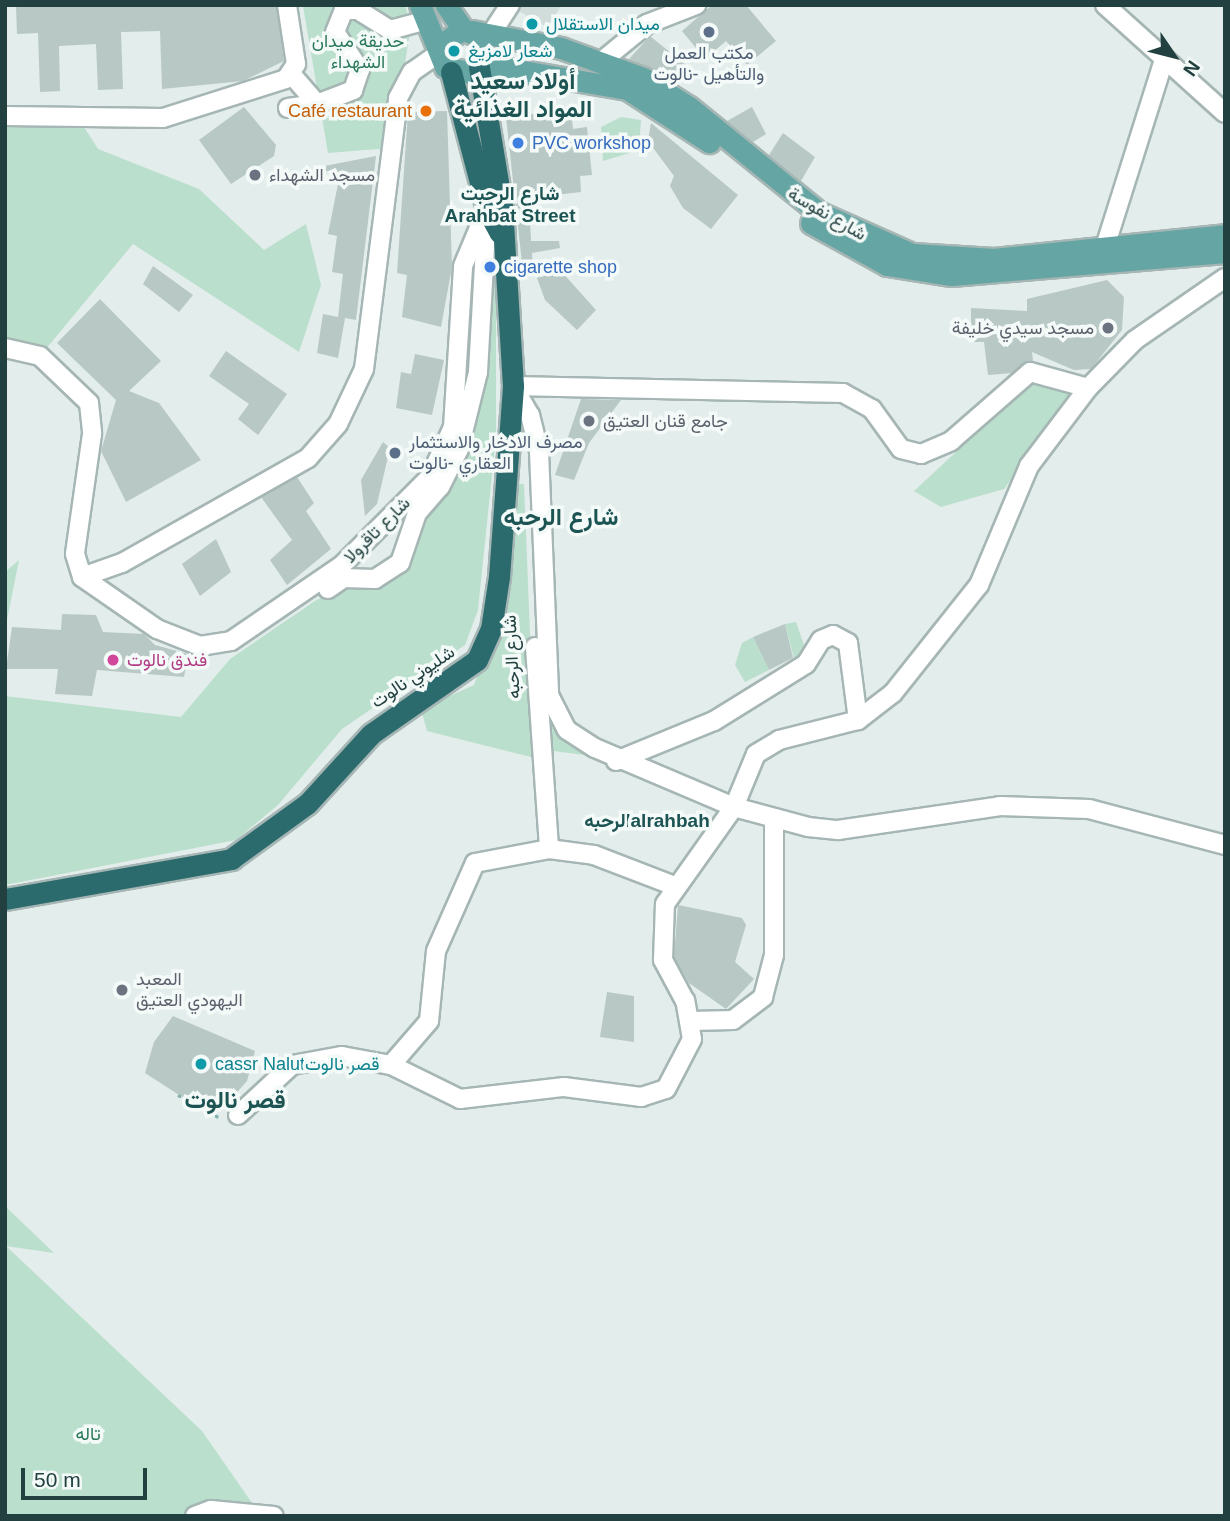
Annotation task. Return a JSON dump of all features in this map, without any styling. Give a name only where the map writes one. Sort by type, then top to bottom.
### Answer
[{"type":"highway","points":[[480,66],[504,241]]},
{"type":"highway","points":[[452,72],[487,209],[504,241]]},
{"type":"highway","name":"شليوني نالوت","points":[[5,900],[231,859],[308,803],[371,734],[477,660],[491,629],[499,578],[513,386],[504,241]]},
{"type":"main road","points":[[423,12],[452,72],[480,66],[484,46],[475,31],[446,5]]},
{"type":"main road","points":[[440,49],[475,31]]},
{"type":"main road","name":"شارع نفوسة","points":[[475,31],[602,61],[689,107],[776,184],[883,245],[951,260],[1225,235]]},
{"type":"main road","name":"شارع نفوسة","points":[[480,66],[627,89],[690,127],[844,245],[887,265],[998,274],[1225,252]]},
{"type":"street","points":[[287,5],[292,75],[317,104]]},
{"type":"street","points":[[475,31],[510,5]]},
{"type":"street","points":[[602,61],[648,24],[696,5]]},
{"type":"street","points":[[1105,5],[1225,113]]},
{"type":"street","points":[[288,108],[317,104],[348,94],[360,76],[335,32],[344,10],[358,10],[390,30],[423,12]]},
{"type":"street","points":[[5,348],[40,356],[89,403],[92,434],[75,554],[82,577],[122,563],[308,458],[338,424],[364,369],[398,98],[412,72],[440,49]]},
{"type":"street","points":[[1105,247],[1164,60]]},
{"type":"street","points":[[5,116],[163,118],[292,75]]},
{"type":"street","points":[[230,641],[232,655],[344,578],[375,579],[400,563],[417,513],[440,487],[459,449],[476,382],[487,209]]},
{"type":"street","name":"شارع تاقرولا","points":[[82,577],[157,629],[200,646],[230,641],[341,566],[430,477],[453,427],[463,266],[487,209]]},
{"type":"street","points":[[237,1115],[292,1065],[342,1056],[391,1065],[441,1094],[503,1094],[564,1087],[655,1096],[688,1056],[691,1021],[660,940],[672,885],[734,807],[749,765],[766,745],[858,720],[893,693],[979,584],[1029,466],[1088,388],[1135,340],[1225,278]]},
{"type":"street","points":[[513,386],[843,393],[872,409],[901,449],[920,454],[951,441],[1030,372],[1088,388]]},
{"type":"street","points":[[513,386],[530,415],[539,464],[549,695],[567,730],[616,761],[774,820],[838,830],[1000,806],[1088,809],[1225,845]]},
{"type":"street","name":"شارع الرحبه","points":[[539,464],[528,489],[549,849]]},
{"type":"street","points":[[616,761],[714,721],[806,664],[821,640],[832,635],[849,643],[858,720]]},
{"type":"street","points":[[691,1021],[733,1020],[763,997],[774,954],[774,820]]},
{"type":"street","points":[[391,1065],[429,1021],[436,951],[468,870],[483,858],[549,849],[594,855],[672,885]]},
{"type":"street","points":[[195,1516],[211,1510],[274,1516]]},
{"type":"path","points":[[178,1095],[221,1121],[237,1115]]},
{"type":"shaded area","points":[[508,5],[562,5],[547,27]]},
{"type":"green space","name":"حديقة ميدان الشهداء","points":[[405,5],[411,26],[391,148],[328,153],[303,6]]},
{"type":"green space","points":[[5,116],[79,119],[98,149],[199,189],[264,250],[306,224],[321,285],[299,352],[133,244],[40,356],[5,348]]},
{"type":"green space","points":[[621,117],[641,120],[639,150],[603,161],[601,127]]},
{"type":"green space","points":[[487,238],[496,243],[496,436],[478,610],[465,645],[342,729],[278,805],[236,840],[5,885],[5,696],[181,717],[230,659],[315,601],[395,559],[478,372]]},
{"type":"green space","points":[[1037,377],[1079,388],[1004,489],[941,507],[914,491]]},
{"type":"green space","points":[[510,483],[524,484],[535,758],[427,731],[421,709],[474,685],[494,630]]},
{"type":"green space","points":[[19,560],[5,630],[5,572]]},
{"type":"green space","points":[[796,622],[807,654],[795,662],[785,624]]},
{"type":"green space","points":[[753,637],[769,670],[745,682],[735,665],[742,643]]},
{"type":"green space","points":[[549,725],[585,755],[545,750]]},
{"type":"green space","name":"تاله","points":[[5,1206],[54,1253],[6,1246],[202,1431],[261,1516],[5,1516]]},
{"type":"building","points":[[276,5],[284,61],[243,81],[162,89],[160,31],[121,32],[123,89],[98,90],[96,44],[59,46],[60,91],[40,92],[38,33],[17,34],[16,6]]},
{"type":"building","points":[[712,5],[746,5],[776,41],[747,65],[726,41],[705,59],[682,31]]},
{"type":"building","points":[[650,36],[688,67],[677,81],[629,59]]},
{"type":"building","points":[[244,107],[276,145],[274,156],[231,184],[199,140]]},
{"type":"building","points":[[752,107],[766,134],[753,142],[727,121]]},
{"type":"building","points":[[571,110],[573,129],[587,127],[592,175],[580,176],[581,192],[529,198],[531,241],[559,241],[560,248],[532,253],[533,271],[523,272],[506,117]]},
{"type":"building","points":[[447,111],[452,267],[441,327],[402,317],[407,275],[397,273],[408,112]]},
{"type":"building","points":[[651,123],[738,195],[711,229],[683,208],[670,186],[674,176],[648,141]]},
{"type":"building","points":[[783,133],[815,157],[801,181],[769,155]]},
{"type":"building","points":[[376,156],[356,320],[345,318],[338,358],[317,353],[323,314],[338,317],[343,274],[332,272],[337,236],[328,234],[340,174],[314,168]]},
{"type":"building","points":[[153,266],[193,295],[179,312],[143,284]]},
{"type":"building","points":[[560,270],[596,310],[577,330],[545,300],[537,278]]},
{"type":"building","points":[[1107,280],[1124,297],[1122,330],[1091,369],[1074,370],[1032,352],[1033,361],[1012,373],[988,375],[984,342],[971,342],[971,308],[1027,311],[1027,299]]},
{"type":"building","points":[[100,299],[161,361],[129,391],[159,403],[201,460],[126,502],[101,451],[116,400],[57,343]]},
{"type":"building","points":[[226,351],[287,394],[258,435],[238,419],[249,404],[209,376]]},
{"type":"building","points":[[415,354],[444,360],[432,415],[396,408],[401,372],[411,374]]},
{"type":"building","name":"جامع قنان العتيق","points":[[581,399],[621,400],[589,443],[574,480],[555,475]]},
{"type":"building","points":[[383,442],[390,448],[377,504],[365,516],[361,480]]},
{"type":"building","points":[[297,477],[314,503],[306,511],[331,549],[287,585],[270,560],[292,540],[261,497]]},
{"type":"building","points":[[216,539],[231,572],[200,596],[182,564]]},
{"type":"building","points":[[62,614],[96,615],[103,632],[144,634],[155,645],[188,654],[184,677],[97,670],[92,696],[55,694],[58,669],[6,669],[12,627],[61,630]]},
{"type":"building","points":[[785,624],[793,658],[769,670],[753,637]]},
{"type":"building","points":[[678,905],[742,918],[746,925],[735,962],[754,979],[726,1009],[689,983],[674,957]]},
{"type":"building","points":[[607,992],[634,996],[634,1042],[600,1037]]},
{"type":"building","name":"cassr Nalutقصر نالوت","points":[[173,1016],[255,1051],[247,1081],[225,1106],[193,1104],[145,1073],[154,1042]]},
{"type":"place","name":"ميدان الاستقلال","points":[[532,24]]},
{"type":"place","name":"مكتب العمل والتأهيل -نالوت","points":[[709,32]]},
{"type":"place","name":"شعار لامزيغ","points":[[454,51]]},
{"type":"place","name":"Café restaurant","points":[[426,111]]},
{"type":"place","name":"PVC workshop","points":[[518,143]]},
{"type":"place","name":"مسجد الشهداء","points":[[255,175]]},
{"type":"place","name":"cigarette shop","points":[[490,267]]},
{"type":"place","name":"مسجد سيدي خليفة","points":[[1108,328]]},
{"type":"place","name":"جامع قنان العتيق","points":[[589,421]]},
{"type":"place","name":"مصرف الادخار والاستثمار العقاري -نالوت","points":[[395,453]]},
{"type":"place","name":"فندق نالوت","points":[[113,660]]},
{"type":"place","name":"المعبد اليهودي العتيق","points":[[122,990]]},
{"type":"place","name":"cassr Nalutقصر نالوت","points":[[201,1064]]},
{"type":"district","name":"أولاد سعيد المواد الغذائية","points":[[523,95]]},
{"type":"district","name":"شارع الرحبت Arahbat Street","points":[[510,205]]},
{"type":"district","name":"شارع الرحبه","points":[[561,517]]},
{"type":"district","name":"الرحبهalrahbah","points":[[647,821]]},
{"type":"district","name":"قصر نالوت","points":[[235,1100]]}]
